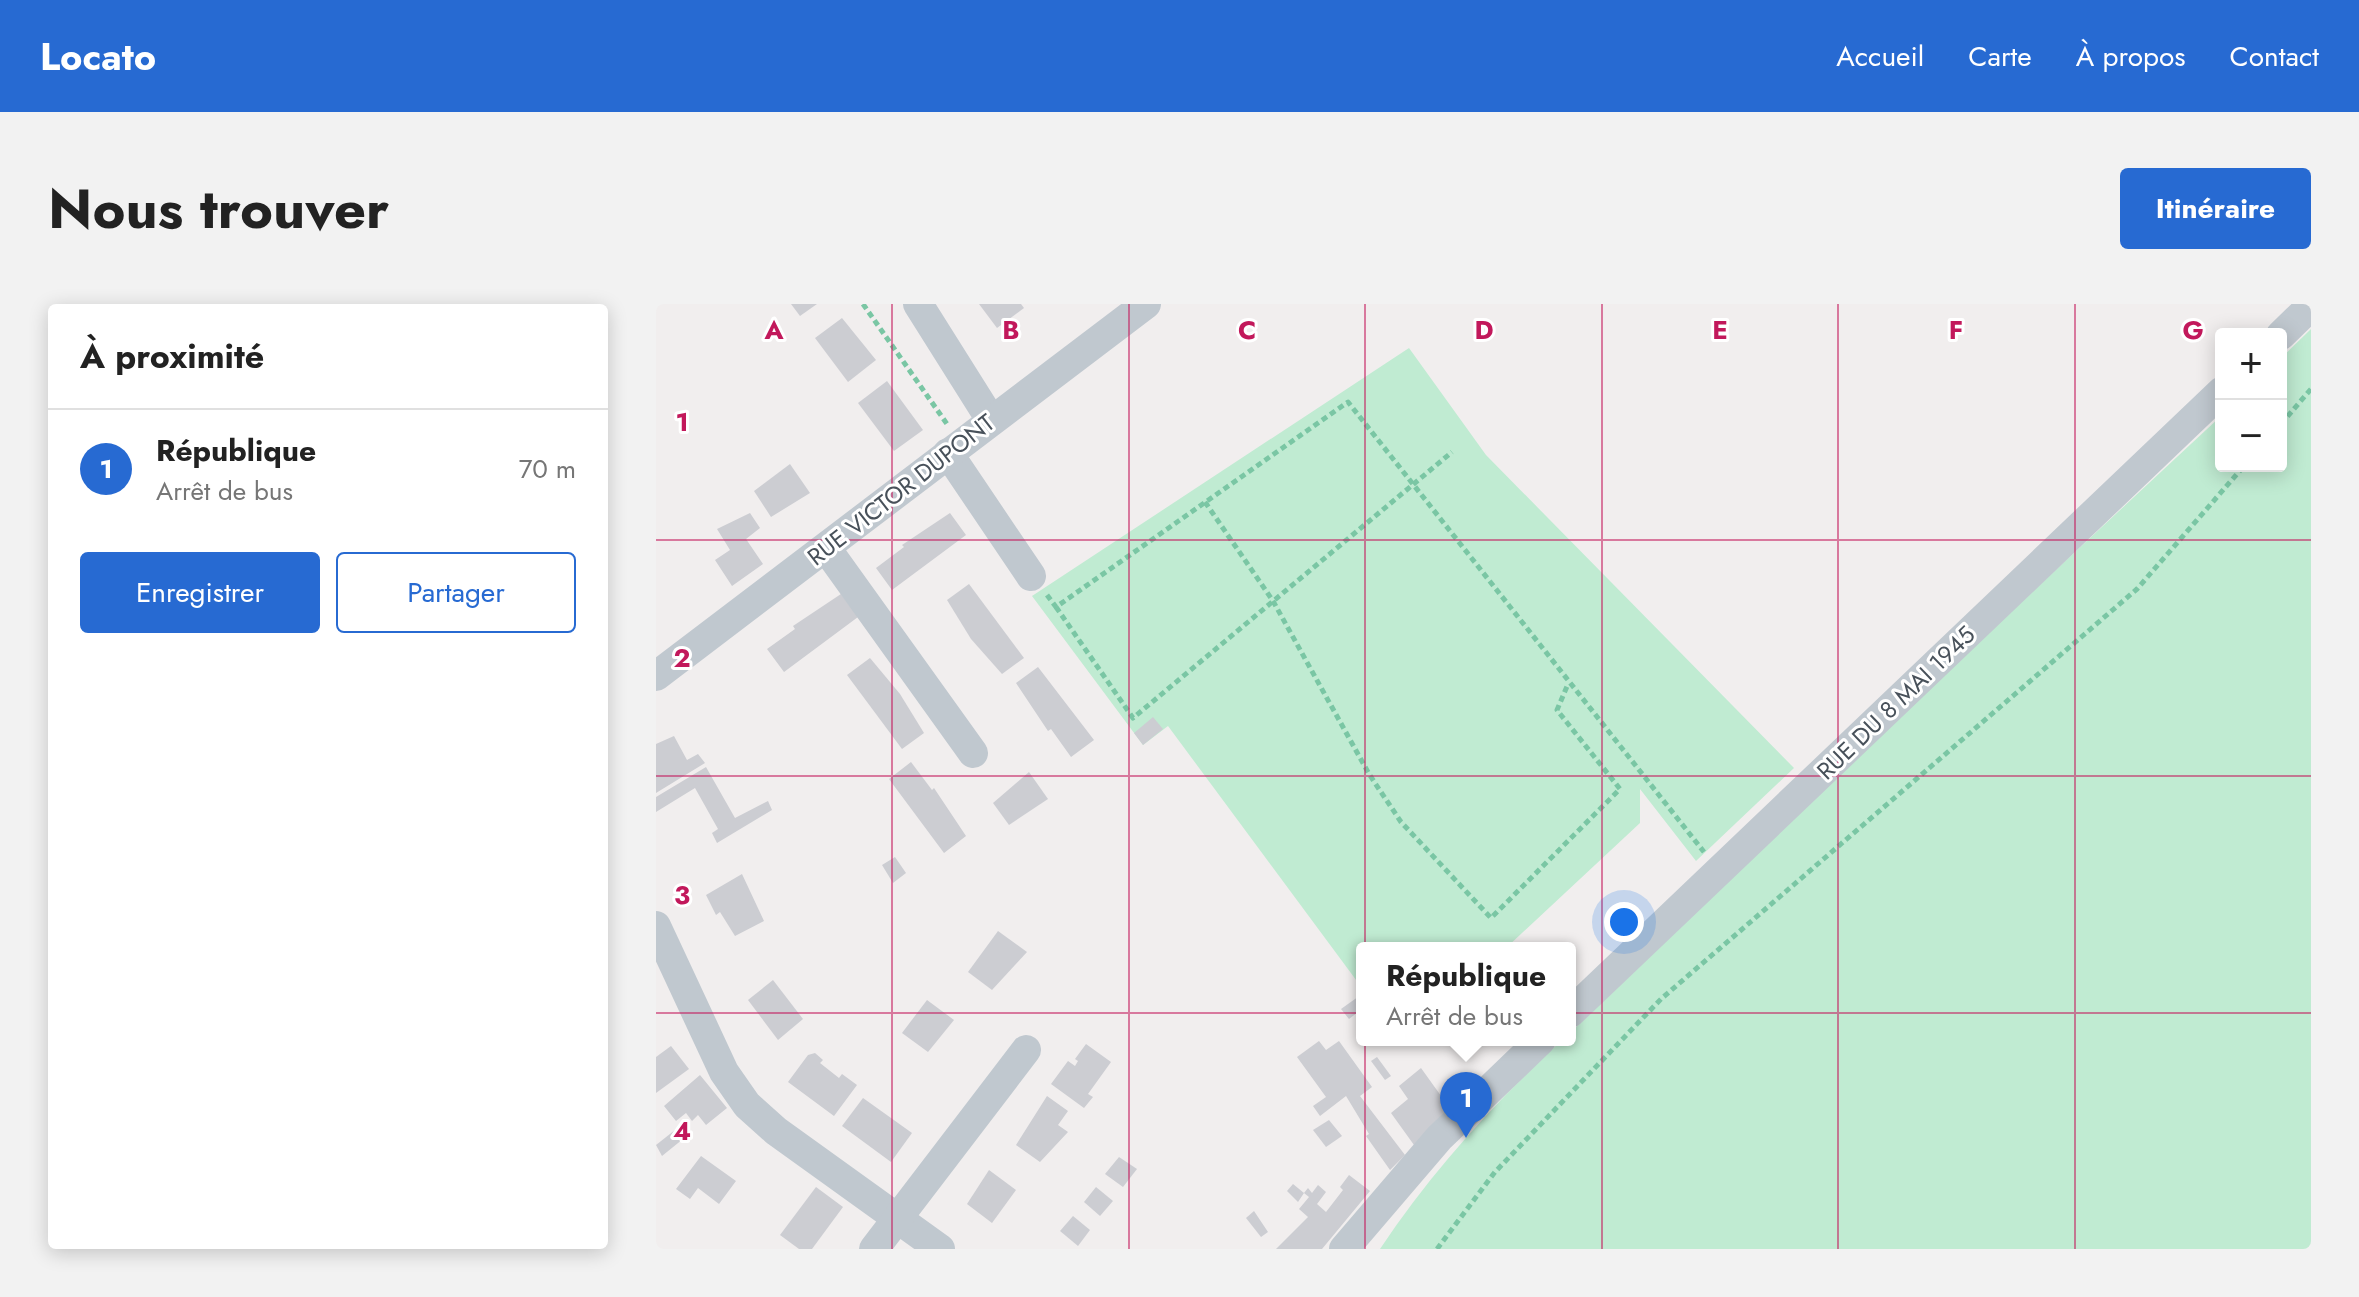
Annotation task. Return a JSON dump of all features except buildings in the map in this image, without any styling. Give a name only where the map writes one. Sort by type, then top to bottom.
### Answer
[{"type":"street","points":[[918,304],[991,420]]},
{"type":"street","name":"RUE VICTOR DUPONT","points":[[656,676],[1146,304]]},
{"type":"street","points":[[2287,329],[2311,306]]},
{"type":"street","name":"RUE DU 8 MAI 1945","points":[[1576,1007],[2215,398]]},
{"type":"street","points":[[954,448],[1031,576]]},
{"type":"street","points":[[826,548],[973,753]]},
{"type":"street","points":[[656,926],[724,1072],[747,1105],[776,1131],[940,1249]]},
{"type":"street","points":[[1344,1249],[1439,1138],[1535,1046]]},
{"type":"street","points":[[874,1249],[1026,1050]]},
{"type":"path","points":[[863,304],[954,448]]},
{"type":"path","points":[[2287,417],[2311,389]]},
{"type":"path","points":[[1056,607],[1348,402],[1568,684],[1721,870]]},
{"type":"path","points":[[1031,576],[1133,718],[1452,452]]},
{"type":"path","points":[[1437,1249],[1495,1172],[1661,999],[2137,589],[2239,472]]},
{"type":"path","points":[[1205,502],[1273,601],[1369,774],[1401,822],[1491,918],[1620,789],[1557,710],[1568,684]]},
{"type":"green space","points":[[2311,329],[2311,1249],[1380,1249],[1442,1165],[1537,1064],[1556,1046],[1576,1046],[1576,1027],[1988,633],[2215,422],[2215,472],[2287,472],[2287,352]]},
{"type":"green space","points":[[1409,348],[1486,455],[1794,768],[1696,861],[1640,789],[1640,823],[1512,942],[1356,942],[1356,980],[1168,726],[1143,745],[1032,596]]},
{"type":"place","name":"République","points":[[1466,1138]]}]
